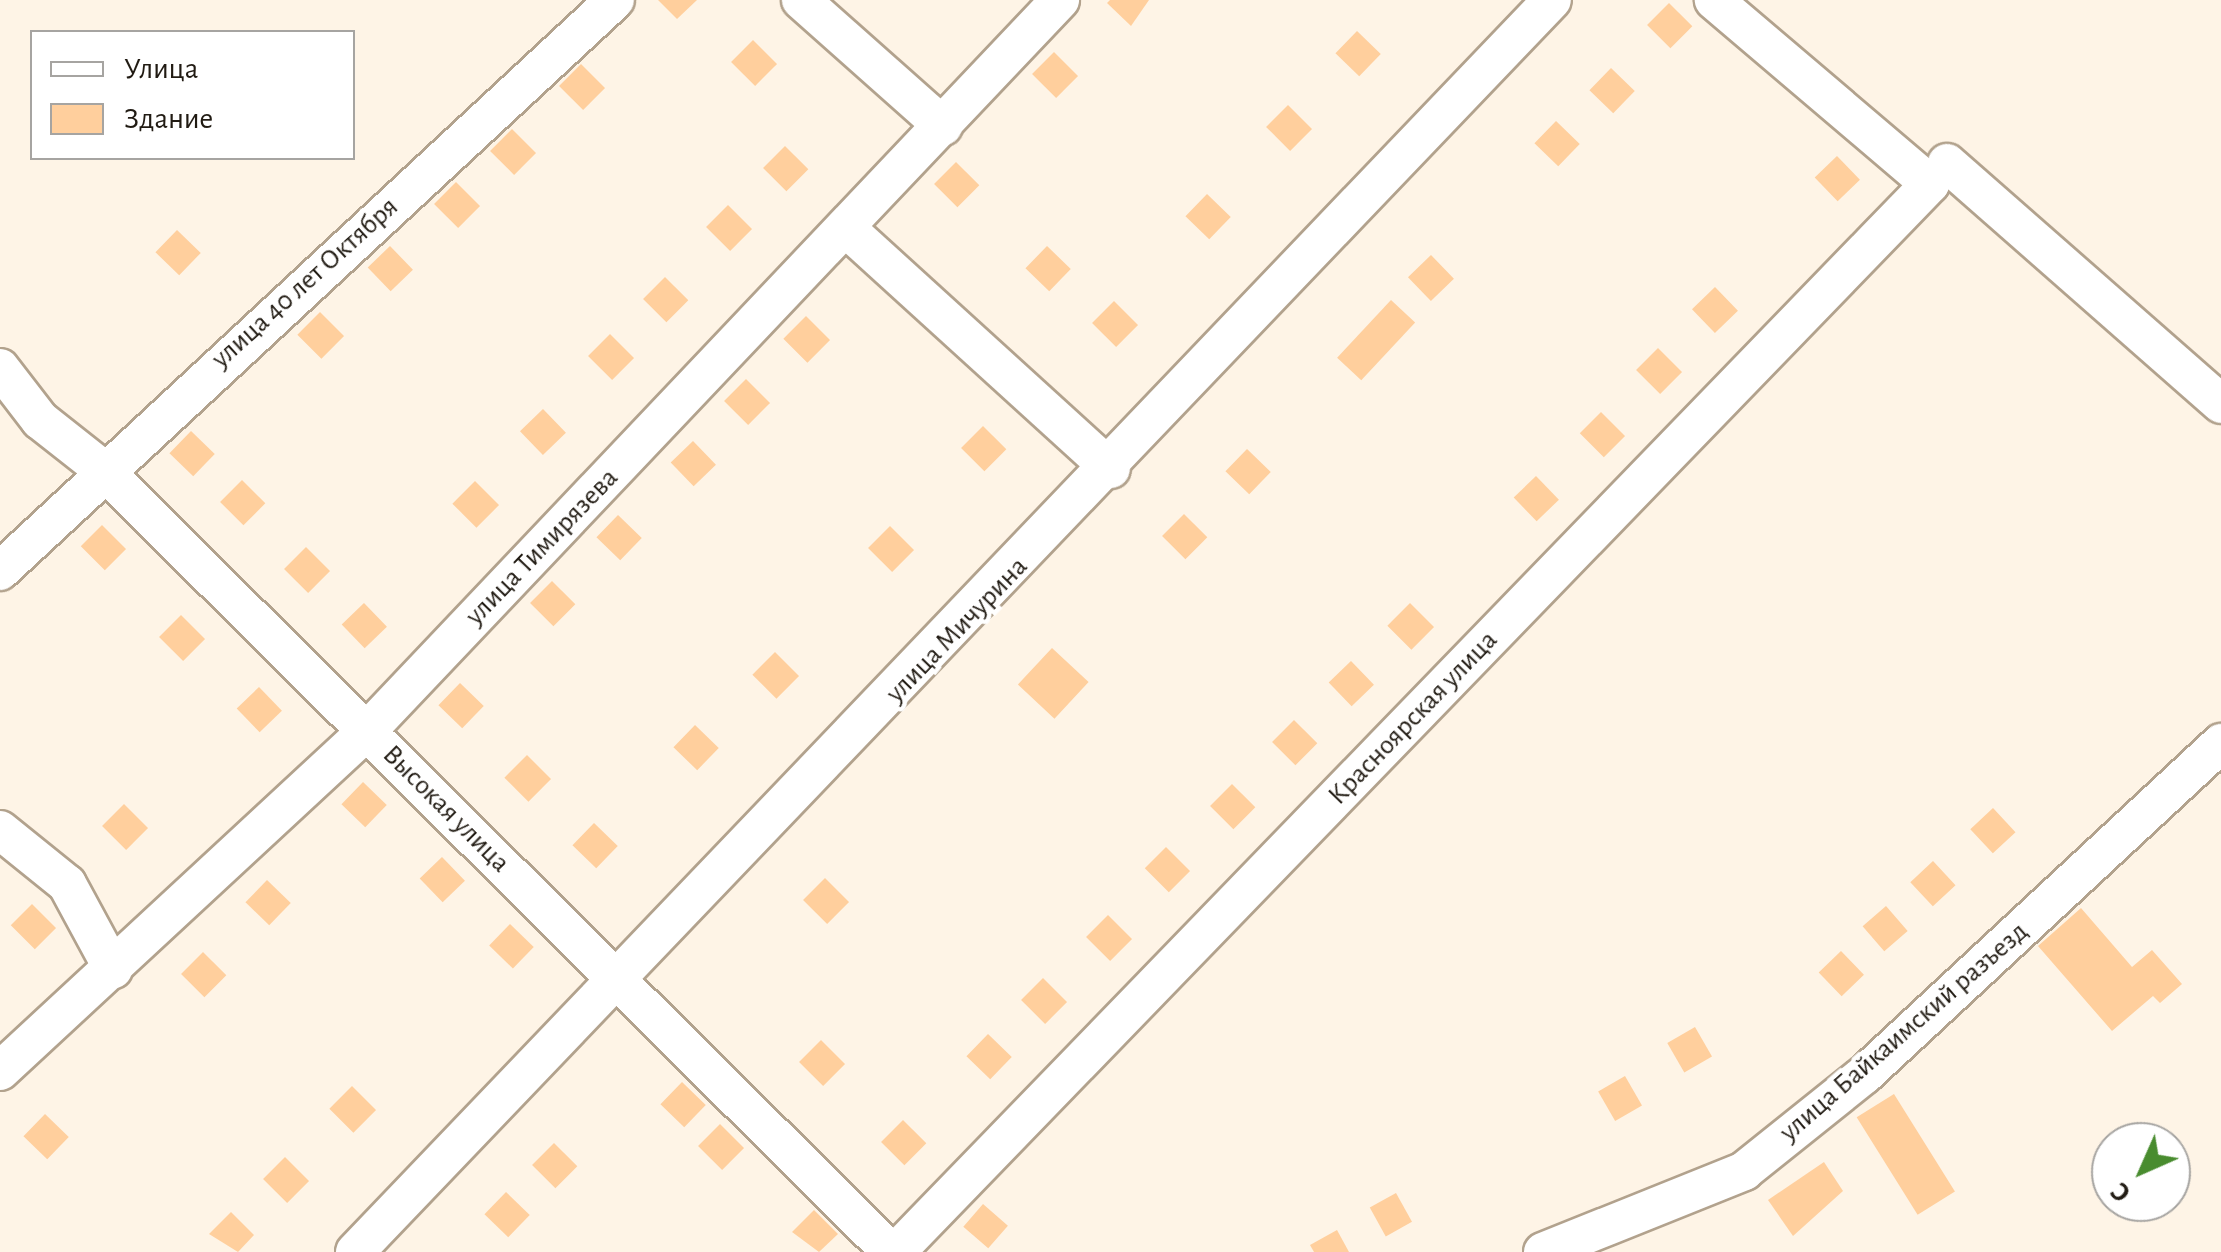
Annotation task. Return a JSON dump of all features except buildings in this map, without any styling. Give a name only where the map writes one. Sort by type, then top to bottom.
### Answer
[{"type":"street","name":"улица 40 лет Октября","points":[[0,571],[102,469],[615,0]]},
{"type":"street","points":[[802,0],[942,126]]},
{"type":"street","name":"улица Тимирязева","points":[[0,1072],[368,730],[1060,0]]},
{"type":"street","name":"улица Мичурина","points":[[355,1252],[618,984],[1111,469],[1552,0]]},
{"type":"street","points":[[1714,0],[1939,174],[2221,404]]},
{"type":"street","name":"Красноярская улица","points":[[893,1252],[1939,174]]},
{"type":"street","points":[[846,228],[1111,469]]},
{"type":"street","name":"Высокая улица","points":[[0,368],[40,420],[102,469],[893,1252]]},
{"type":"street","name":"улица Байкаимский разъезд","points":[[1543,1252],[1744,1170],[1864,1075],[2221,743]]},
{"type":"street","points":[[0,830],[67,884],[113,969]]}]
